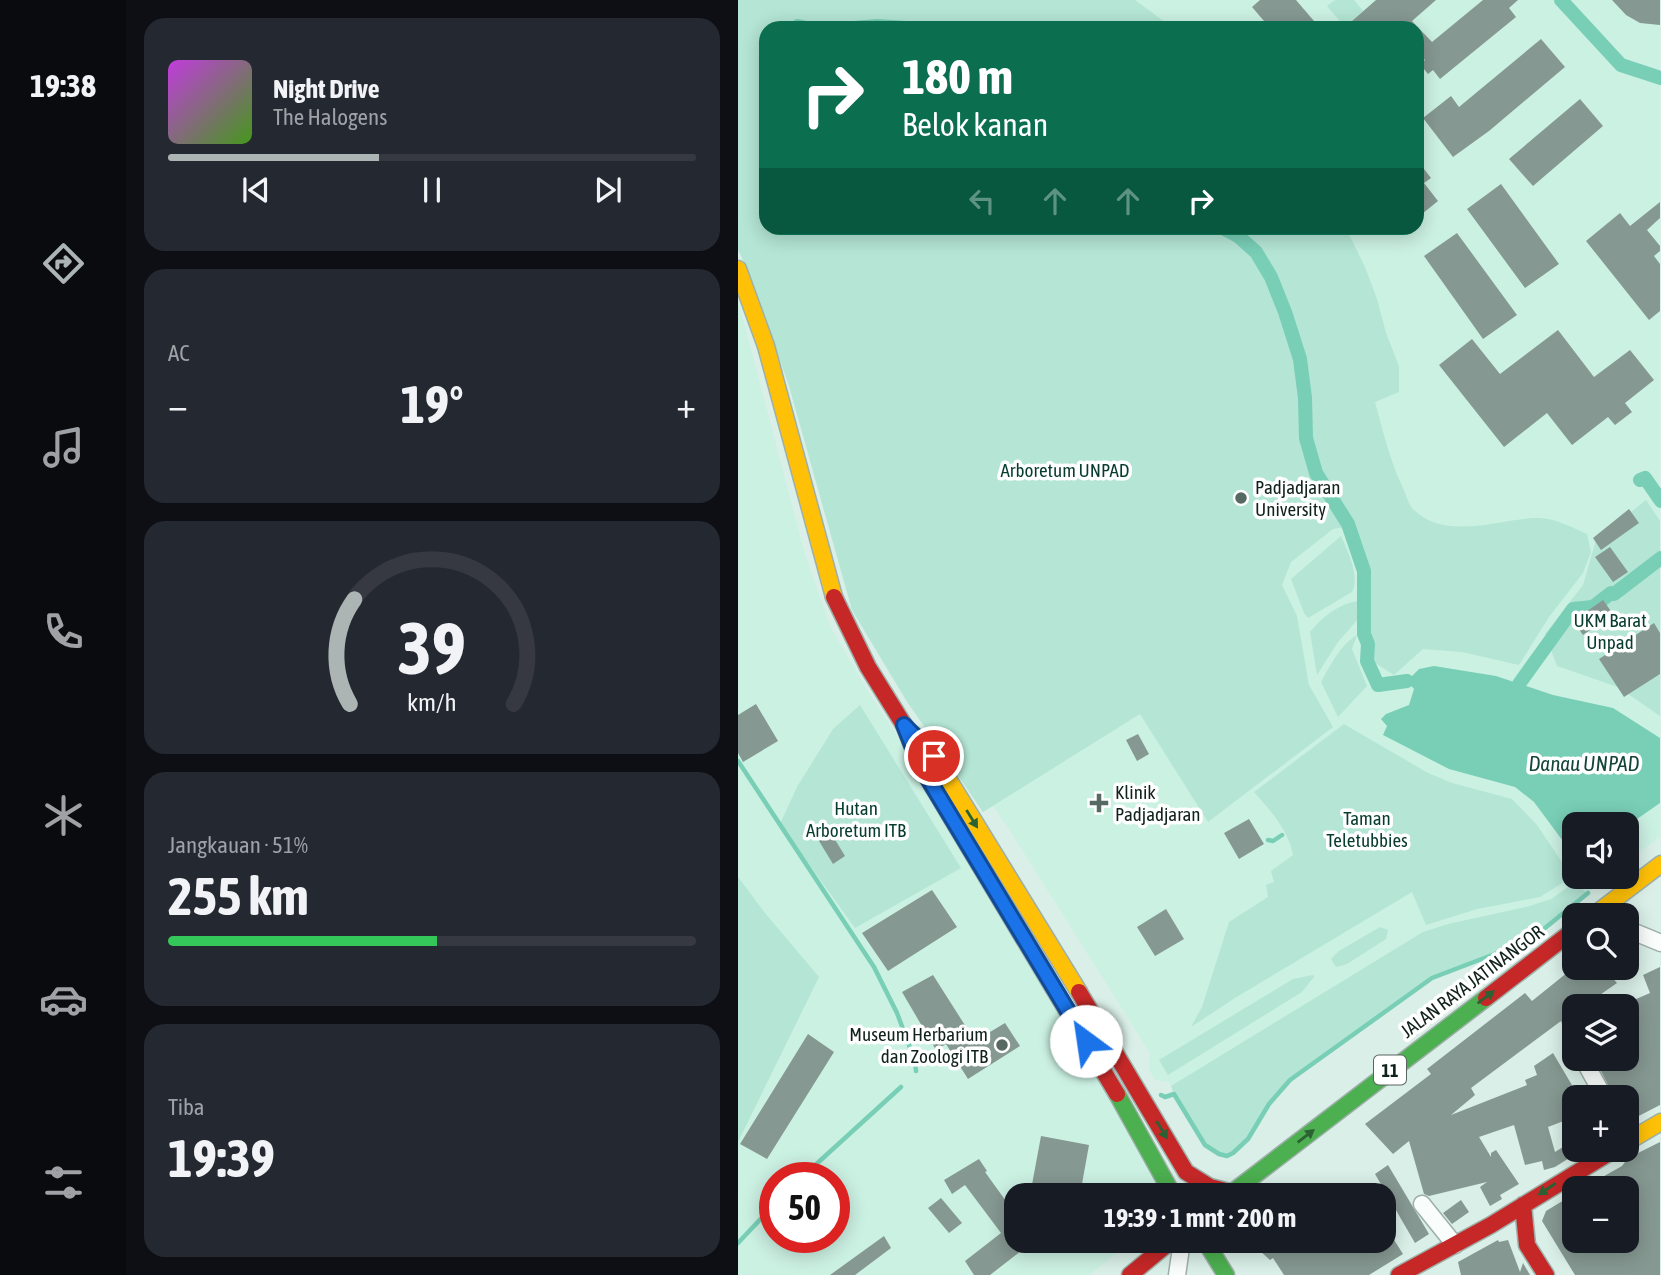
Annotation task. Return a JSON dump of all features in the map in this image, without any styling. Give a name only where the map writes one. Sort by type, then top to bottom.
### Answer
[{"type":"main road","points":[[738,269],[762,334],[831,592],[868,667],[904,725],[920,765],[1110,1082],[1166,1183]]},
{"type":"main road","points":[[904,725],[934,756],[1187,1172],[1205,1183]]},
{"type":"main road","points":[[1610,903],[1660,864]]},
{"type":"main road","name":"JALAN RAYA JATINANGOR","points":[[1245,1183],[1562,939]]},
{"type":"main road","points":[[1639,1135],[1660,1122]]},
{"type":"main road","points":[[1509,1235],[1523,1205],[1594,1162]]},
{"type":"main road","points":[[1509,1235],[1523,1205]]},
{"type":"main road","points":[[1399,1275],[1455,1245],[1509,1235]]},
{"type":"main road","points":[[1509,1235],[1546,1275]]},
{"type":"main road","points":[[1130,1275],[1157,1253]]},
{"type":"main road","points":[[1213,1253],[1226,1275]]},
{"type":"street","points":[[1639,934],[1660,943]]},
{"type":"street","points":[[1110,1082],[1127,1071]]},
{"type":"street","points":[[1422,1204],[1455,1245]]},
{"type":"street","points":[[1177,1275],[1180,1253]]},
{"type":"shaded area","name":"Padjadjaran University","points":[[738,0],[1660,0],[1660,837],[1639,852],[1639,812],[1562,812],[1562,889],[1593,889],[1577,903],[1562,903],[1562,916],[1530,939],[1432,978],[1290,1080],[1269,1104],[1241,1147],[1227,1156],[1219,1154],[1205,1145],[1169,1082],[1155,1080],[1149,1070],[1150,1053],[1009,829],[993,806],[983,812],[906,700],[852,610],[789,386],[747,268],[738,250]]},
{"type":"shaded area","points":[[738,300],[805,555],[831,628],[911,757],[1157,1183],[1004,1183],[1004,1253],[1117,1253],[1089,1275],[738,1275]]},
{"type":"green space","name":"Arboretum UNPAD","points":[[738,0],[1135,0],[1164,21],[759,21],[759,235],[1349,235],[1365,267],[1399,366],[1399,392],[1375,402],[1398,478],[1412,508],[1425,518],[1455,526],[1549,519],[1587,534],[1591,552],[1583,573],[1549,617],[1519,665],[1462,652],[1423,649],[1394,675],[1372,661],[1362,571],[1346,527],[1333,529],[1291,562],[1282,585],[1297,616],[1309,685],[1333,727],[1208,822],[1140,714],[983,812],[906,700],[852,610],[789,386],[747,268],[738,250]]},
{"type":"green space","points":[[1335,0],[1354,0],[1363,11],[1352,21],[1340,21],[1327,6]]},
{"type":"green space","name":"UKM Barat Unpad","points":[[1646,500],[1660,521],[1660,716],[1618,687],[1557,666],[1545,634],[1583,585],[1596,540]]},
{"type":"green space","points":[[1341,536],[1354,571],[1352,592],[1308,618],[1291,579]]},
{"type":"green space","points":[[1358,601],[1358,619],[1338,642],[1317,675],[1310,632],[1331,612]]},
{"type":"green space","points":[[1357,635],[1352,649],[1367,686],[1338,717],[1321,682],[1341,650]]},
{"type":"green space","name":"Hutan Arboretum ITB","points":[[860,705],[961,868],[855,928],[780,824],[797,787],[833,729]]},
{"type":"green space","name":"Taman Teletubbies","points":[[1344,724],[1428,773],[1452,783],[1512,799],[1537,825],[1562,862],[1562,883],[1540,897],[1477,909],[1426,925],[1412,892],[1191,1027],[1202,1007],[1229,922],[1268,897],[1266,885],[1274,882],[1271,871],[1293,855],[1283,829],[1254,792]]},
{"type":"green space","points":[[738,877],[819,977],[738,1142]]},
{"type":"green space","points":[[1565,889],[1583,889],[1588,894],[1578,903],[1562,903],[1562,916],[1530,939],[1432,978],[1290,1080],[1269,1104],[1248,1139],[1233,1153],[1227,1156],[1219,1154],[1205,1145],[1171,1086],[1423,932],[1551,899]]},
{"type":"green space","points":[[1380,927],[1388,930],[1386,939],[1347,964],[1336,967],[1331,959],[1339,951]]},
{"type":"green space","points":[[1313,975],[1302,992],[1168,1075],[1159,1060],[1293,979]]},
{"type":"water","name":"Danau UNPAD","points":[[1434,666],[1496,676],[1553,695],[1613,708],[1660,738],[1660,803],[1639,818],[1639,812],[1562,812],[1562,840],[1534,802],[1515,787],[1449,769],[1383,735],[1387,726],[1381,719],[1386,714],[1409,705],[1414,689],[1407,681],[1419,669]]},
{"type":"building","points":[[1260,0],[1296,0],[1314,21],[1264,21],[1252,7]]},
{"type":"building","points":[[1376,0],[1436,0],[1412,21],[1352,21]]},
{"type":"building","points":[[1483,0],[1518,0],[1509,8],[1516,17],[1440,79],[1433,70],[1428,74],[1424,69],[1424,34],[1432,42]]},
{"type":"building","points":[[1612,0],[1660,0],[1660,25],[1640,23],[1626,15]]},
{"type":"building","points":[[1541,39],[1565,67],[1489,131],[1453,157],[1424,117],[1451,96],[1459,107]]},
{"type":"building","points":[[1580,99],[1603,126],[1533,186],[1509,159]]},
{"type":"building","points":[[1424,169],[1431,178],[1424,183]]},
{"type":"building","points":[[1424,183],[1438,201],[1424,212]]},
{"type":"building","points":[[1501,184],[1559,264],[1525,288],[1467,209]]},
{"type":"building","points":[[1660,202],[1660,218],[1647,230],[1660,246],[1660,251],[1654,256],[1660,264],[1660,311],[1649,320],[1586,241],[1620,213],[1630,226]]},
{"type":"building","points":[[1457,233],[1517,315],[1483,339],[1424,256]]},
{"type":"building","points":[[1558,330],[1594,377],[1630,350],[1654,380],[1625,403],[1632,412],[1615,425],[1608,417],[1572,445],[1547,413],[1504,447],[1439,365],[1472,339],[1500,374]]},
{"type":"building","points":[[1629,509],[1639,523],[1601,550],[1593,538]]},
{"type":"building","points":[[1610,547],[1628,572],[1613,582],[1595,557]]},
{"type":"building","points":[[1603,600],[1613,614],[1583,635],[1573,621]]},
{"type":"building","points":[[1654,623],[1660,633],[1660,674],[1624,697],[1599,659]]},
{"type":"building","points":[[756,704],[778,741],[743,762],[738,753],[738,715]]},
{"type":"building","points":[[1138,734],[1149,754],[1137,761],[1126,740]]},
{"type":"building","points":[[1249,819],[1264,844],[1239,859],[1224,833]]},
{"type":"building","points":[[831,833],[845,856],[833,864],[819,841]]},
{"type":"building","points":[[932,890],[957,927],[888,971],[862,933]]},
{"type":"building","points":[[1166,909],[1184,939],[1155,956],[1137,927]]},
{"type":"building","points":[[1660,967],[1660,1105],[1639,1116],[1639,1085],[1608,1085],[1601,1071],[1639,1071],[1639,998],[1650,993],[1643,975]]},
{"type":"building","points":[[933,975],[975,1041],[1005,1023],[1020,1046],[968,1079],[946,1044],[936,1050],[902,992]]},
{"type":"building","points":[[1562,977],[1562,980],[1614,980],[1617,983],[1601,994],[1562,994],[1562,1024],[1561,1021],[1471,1088],[1475,1095],[1451,1115],[1527,1085],[1525,1080],[1537,1075],[1534,1066],[1553,1053],[1572,1085],[1562,1085],[1562,1122],[1548,1127],[1555,1152],[1562,1148],[1563,1162],[1544,1170],[1542,1161],[1525,1165],[1514,1125],[1479,1137],[1491,1157],[1491,1153],[1496,1150],[1519,1184],[1500,1195],[1502,1199],[1490,1206],[1480,1187],[1487,1182],[1429,1196],[1424,1194],[1409,1141],[1393,1154],[1365,1124],[1431,1074],[1427,1069],[1525,993],[1532,1001]]},
{"type":"building","points":[[808,1034],[834,1052],[767,1159],[740,1144]]},
{"type":"building","points":[[1041,1136],[1089,1145],[1082,1183],[1032,1183]]},
{"type":"building","points":[[1660,1142],[1660,1275],[1575,1275],[1542,1221],[1546,1211],[1562,1201],[1562,1253],[1639,1253],[1639,1176],[1604,1176],[1625,1162],[1639,1162],[1639,1152]]},
{"type":"building","points":[[979,1159],[1004,1198],[1004,1253],[1018,1253],[990,1275],[974,1275],[965,1261],[1001,1233],[965,1185],[952,1194],[944,1180]]},
{"type":"building","points":[[1388,1165],[1429,1234],[1415,1243],[1396,1210],[1396,1183],[1380,1183],[1375,1174]]},
{"type":"building","points":[[941,1198],[962,1223],[949,1233],[928,1208]]},
{"type":"building","points":[[1461,1200],[1469,1212],[1452,1224],[1443,1213]]},
{"type":"building","points":[[884,1236],[891,1248],[855,1275],[830,1275]]},
{"type":"building","points":[[1498,1240],[1508,1240],[1520,1272],[1523,1263],[1530,1275],[1461,1275],[1458,1262]]},
{"type":"building","points":[[1396,1243],[1403,1254],[1369,1275],[1284,1275],[1273,1258],[1270,1260],[1262,1253],[1396,1253]]},
{"type":"waterway","points":[[1561,0],[1621,65],[1661,78]]},
{"type":"waterway","points":[[1236,235],[1256,252],[1271,277],[1300,359],[1306,438],[1316,473],[1348,524],[1364,571],[1367,661],[1378,685],[1407,681]]},
{"type":"waterway","points":[[1640,480],[1645,478],[1661,501]]},
{"type":"waterway","points":[[1519,684],[1573,609],[1593,607],[1661,558]]},
{"type":"waterway","points":[[738,761],[874,967],[897,1013],[915,1061],[916,1071]]},
{"type":"waterway","points":[[1268,840],[1273,841],[1282,835]]},
{"type":"waterway","points":[[1161,1095],[1165,1097],[1174,1094],[1205,1145],[1227,1156],[1248,1139],[1269,1104],[1290,1080],[1432,978],[1529,941],[1588,893]]},
{"type":"waterway","points":[[819,1162],[901,1087]]},
{"type":"waterway","points":[[738,1243],[759,1221]]},
{"type":"traffic: fast","points":[[1245,1183],[1486,998]]},
{"type":"traffic: fast","points":[[1117,1094],[1166,1183]]},
{"type":"traffic: fast","points":[[1213,1253],[1226,1275]]},
{"type":"traffic: slow","points":[[738,269],[766,346],[834,597]]},
{"type":"traffic: slow","points":[[913,734],[934,756],[1079,992]]},
{"type":"traffic: slow","points":[[1610,903],[1661,864]]},
{"type":"traffic: slow","points":[[1639,1135],[1661,1122]]},
{"type":"traffic: jam","points":[[834,597],[868,667],[904,725],[920,765],[1117,1094]]},
{"type":"traffic: jam","points":[[1486,998],[1562,939]]},
{"type":"traffic: jam","points":[[1079,992],[1186,1172],[1204,1183]]},
{"type":"traffic: jam","points":[[1399,1275],[1491,1225],[1594,1162]]},
{"type":"traffic: jam","points":[[1523,1205],[1527,1245],[1546,1275]]},
{"type":"traffic: jam","points":[[1130,1275],[1157,1253]]},
{"type":"place","name":"Padjadjaran University","points":[[1241,498]]},
{"type":"place","name":"Klinik Padjadjaran","points":[[1099,803]]},
{"type":"place","name":"Museum Herbarium dan Zoologi ITB","points":[[1002,1045]]},
{"type":"route","points":[[934,756],[904,725],[920,765],[1086,1041]]}]
